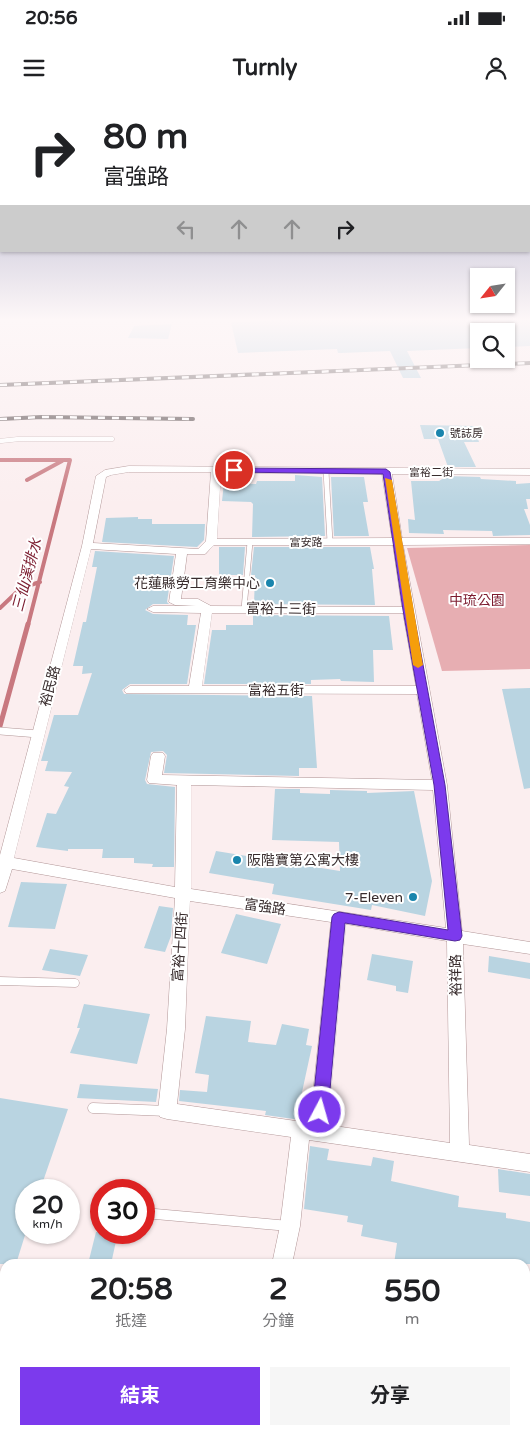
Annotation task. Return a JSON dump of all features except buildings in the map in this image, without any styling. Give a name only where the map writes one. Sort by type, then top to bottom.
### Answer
[{"type":"street","name":"富裕二街","points":[[99,484],[102,476],[108,472],[129,469],[530,472]]},
{"type":"street","points":[[211,542],[216,470]]},
{"type":"street","name":"裕祥路","points":[[386,472],[396,542],[440,785],[455,936],[460,1153]]},
{"type":"street","name":"裕民路","points":[[0,887],[3,862],[87,546],[99,484]]},
{"type":"street","name":"富安路","points":[[87,546],[201,552],[211,542],[530,541]]},
{"type":"street","points":[[182,551],[175,602],[198,602],[207,608],[195,690]]},
{"type":"street","name":"富裕十三街","points":[[153,609],[408,610]]},
{"type":"street","name":"富裕五街","points":[[130,690],[422,690]]},
{"type":"street","points":[[158,756],[154,780],[440,785]]},
{"type":"street","name":"富裕十四街","points":[[167,1111],[171,1080],[184,893],[184,781]]},
{"type":"street","name":"富強路","points":[[3,862],[229,902],[339,917],[530,948]]},
{"type":"street","points":[[283,1259],[310,1131],[339,917]]},
{"type":"street","points":[[167,1111],[530,1163]]},
{"type":"lane","points":[[0,441],[112,439]]},
{"type":"lane","points":[[326,471],[330,542]]},
{"type":"lane","points":[[244,609],[250,542]]},
{"type":"lane","points":[[0,731],[38,734]]},
{"type":"lane","points":[[0,981],[75,983]]},
{"type":"lane","points":[[93,1108],[167,1111]]},
{"type":"lane","points":[[155,1214],[290,1226]]},
{"type":"green space","name":"中琉公園","points":[[530,545],[530,669],[442,671],[407,548]]},
{"type":"waterway","name":"三仙溪排水","points":[[0,460],[70,460],[39,582]]},
{"type":"waterway","points":[[27,480],[62,461]]},
{"type":"waterway","points":[[0,608],[21,588],[39,582]]},
{"type":"waterway","name":"三仙溪排水","points":[[28,625],[39,582]]},
{"type":"waterway","name":"三仙溪排水","points":[[0,726],[28,624]]},
{"type":"railway","points":[[0,385],[66,382]]},
{"type":"railway","points":[[0,419],[42,417],[193,419]]},
{"type":"slow traffic","points":[[388,480],[396,542],[418,665]]},
{"type":"place","name":"號誌房","points":[[440,433]]},
{"type":"place","name":"花蓮縣勞工育樂中心","points":[[270,583]]},
{"type":"place","name":"阪階寶第公寓大樓","points":[[237,860]]},
{"type":"place","name":"7-Eleven","points":[[413,897]]},
{"type":"route","points":[[234,470],[386,472],[396,542],[440,785],[455,936],[339,917],[320,1112]]}]
